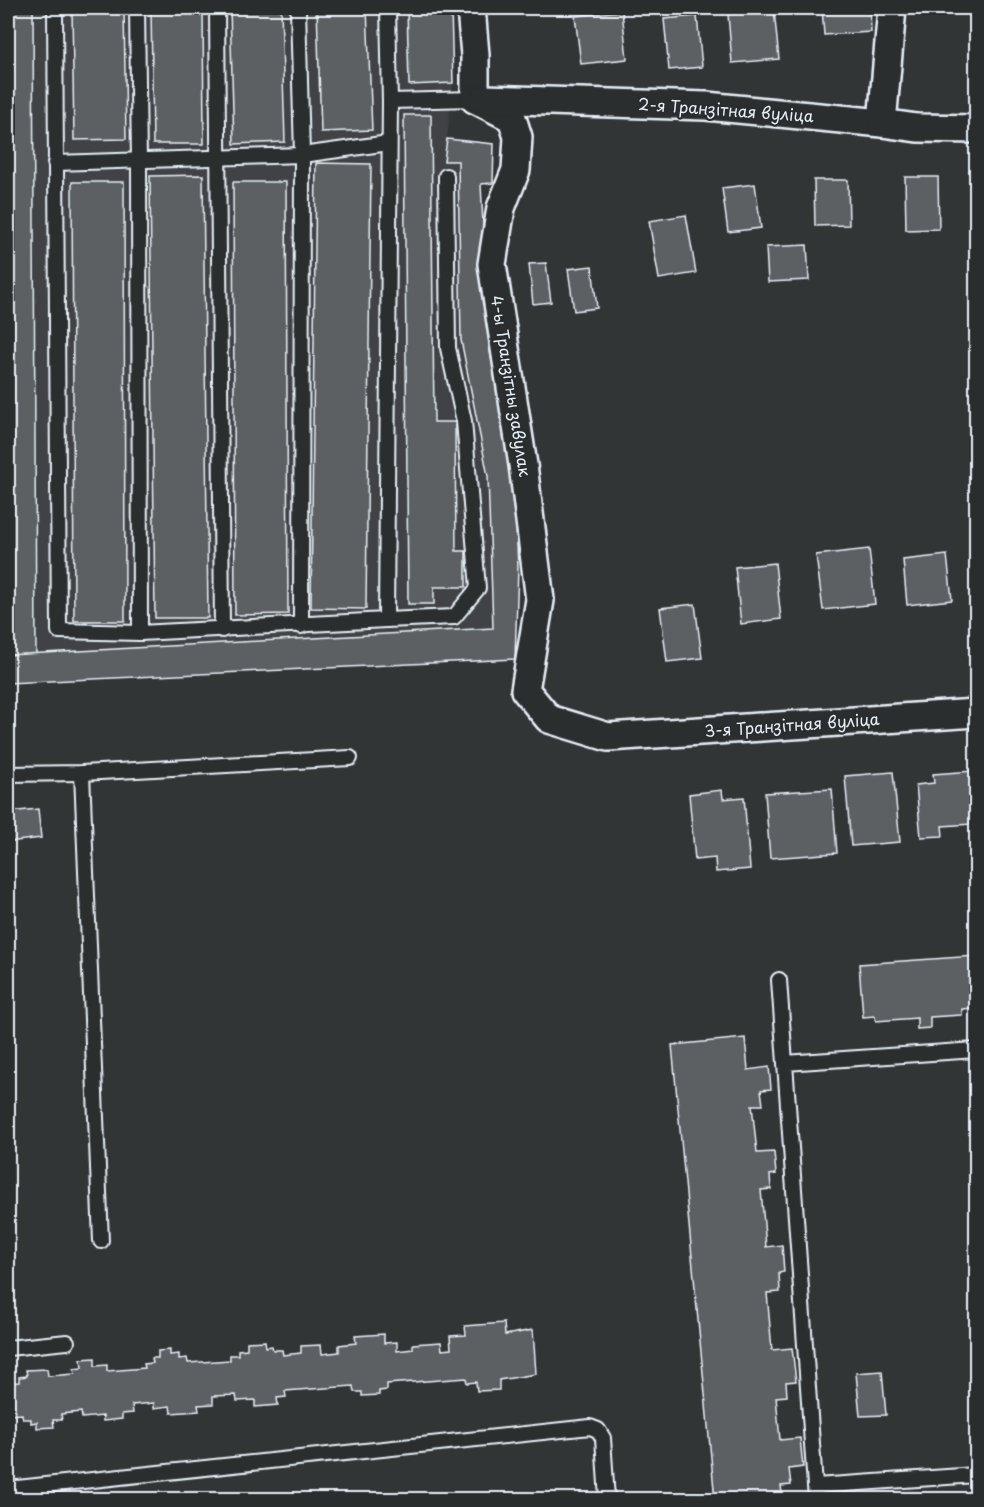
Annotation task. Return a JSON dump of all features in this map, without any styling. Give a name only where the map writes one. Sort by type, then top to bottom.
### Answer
[{"type":"street","points":[[471,8],[475,55],[475,99]]},
{"type":"street","points":[[882,123],[892,8]]},
{"type":"street","name":"2-я Транзітная вуліца","points":[[475,99],[706,106],[926,129],[976,129]]},
{"type":"street","name":"4-ы Транзітны завулак","points":[[475,99],[512,118],[518,137],[516,170],[501,208],[492,264],[523,465],[540,600],[525,690],[549,719],[608,737]]},
{"type":"street","name":"3-я Транзітная вуліца","points":[[608,737],[976,713]]},
{"type":"lane","points":[[55,8],[59,631],[140,633],[454,617],[478,588],[464,421],[448,348],[446,176]]},
{"type":"lane","points":[[137,8],[140,633]]},
{"type":"lane","points":[[217,8],[222,630]]},
{"type":"lane","points":[[298,8],[302,155],[301,626]]},
{"type":"lane","points":[[386,621],[390,102],[388,8]]},
{"type":"lane","points":[[390,102],[475,99]]},
{"type":"lane","points":[[55,163],[302,155],[389,143]]},
{"type":"lane","points":[[8,774],[82,773],[350,758]]},
{"type":"lane","points":[[82,773],[101,1241]]},
{"type":"lane","points":[[778,980],[816,1493],[976,1475]]},
{"type":"lane","points":[[785,1063],[976,1050]]},
{"type":"lane","points":[[8,1348],[67,1342]]},
{"type":"lane","points":[[8,1490],[590,1427],[598,1430],[603,1438],[607,1500]]},
{"type":"shaded area","points":[[8,8],[451,8],[453,83],[447,139],[494,144],[493,183],[481,184],[489,346],[514,473],[518,568],[515,659],[8,683]]},
{"type":"building","points":[[8,8],[33,8],[36,655],[8,655]]},
{"type":"building","points":[[72,8],[124,8],[126,139],[74,140]]},
{"type":"building","points":[[151,8],[203,8],[204,144],[153,144]]},
{"type":"building","points":[[230,8],[281,8],[285,142],[234,144]]},
{"type":"building","points":[[317,8],[367,8],[372,130],[321,132]]},
{"type":"building","points":[[407,8],[451,8],[453,83],[409,85]]},
{"type":"building","points":[[822,8],[870,8],[871,32],[824,35]]},
{"type":"building","points":[[774,10],[779,59],[732,63],[728,14]]},
{"type":"building","points":[[622,11],[627,59],[581,64],[575,16]]},
{"type":"building","points":[[697,16],[702,67],[669,70],[664,19]]},
{"type":"building","points":[[404,115],[431,115],[434,422],[455,422],[456,551],[466,551],[466,587],[434,587],[434,604],[408,604]]},
{"type":"building","points":[[447,139],[494,144],[493,183],[481,184],[489,346],[514,473],[518,568],[515,659],[8,683],[8,655],[493,628],[488,476],[461,340],[458,161],[444,161]]},
{"type":"building","points":[[316,163],[371,164],[366,609],[311,608]]},
{"type":"building","points":[[203,175],[208,618],[155,618],[150,176]]},
{"type":"building","points":[[905,177],[938,177],[939,229],[906,230]]},
{"type":"building","points":[[814,180],[848,180],[849,225],[815,226]]},
{"type":"building","points":[[72,182],[124,182],[125,621],[74,621]]},
{"type":"building","points":[[233,182],[286,182],[288,614],[235,615]]},
{"type":"building","points":[[755,184],[761,228],[728,232],[722,188]]},
{"type":"building","points":[[686,215],[696,273],[659,279],[649,221]]},
{"type":"building","points":[[807,245],[809,280],[768,282],[766,247]]},
{"type":"building","points":[[546,263],[551,302],[533,304],[529,264]]},
{"type":"building","points":[[592,266],[597,308],[574,311],[568,269]]},
{"type":"building","points":[[869,549],[875,604],[823,610],[816,555]]},
{"type":"building","points":[[947,555],[952,600],[907,605],[903,560]]},
{"type":"building","points":[[775,563],[781,619],[741,624],[735,567]]},
{"type":"building","points":[[695,604],[702,658],[667,662],[660,608]]},
{"type":"building","points":[[973,771],[974,794],[976,794],[976,837],[973,837],[972,824],[942,826],[943,836],[921,837],[916,785],[934,783],[933,774]]},
{"type":"building","points":[[893,772],[900,842],[851,846],[845,776]]},
{"type":"building","points":[[832,789],[837,853],[770,858],[765,793]]},
{"type":"building","points":[[722,790],[723,799],[744,797],[750,869],[716,872],[715,858],[695,860],[689,794]]},
{"type":"building","points":[[38,809],[41,838],[8,842],[8,812]]},
{"type":"building","points":[[976,956],[976,1012],[975,1008],[962,1009],[962,1015],[930,1017],[930,1028],[917,1029],[917,1018],[876,1021],[875,1016],[863,1017],[859,964]]},
{"type":"building","points":[[745,1038],[748,1070],[769,1067],[771,1089],[761,1090],[763,1105],[752,1105],[757,1153],[774,1152],[776,1174],[770,1175],[771,1189],[761,1190],[766,1247],[782,1245],[784,1272],[779,1273],[780,1292],[767,1293],[772,1350],[792,1348],[796,1381],[786,1382],[787,1396],[776,1397],[780,1440],[800,1438],[803,1467],[789,1469],[791,1485],[781,1486],[783,1500],[715,1500],[672,1045]]},
{"type":"building","points":[[504,1323],[505,1335],[533,1330],[536,1374],[499,1380],[499,1390],[477,1391],[476,1382],[467,1383],[466,1378],[387,1384],[387,1390],[379,1391],[379,1395],[362,1396],[362,1392],[354,1392],[353,1386],[285,1391],[286,1397],[277,1398],[278,1405],[255,1407],[255,1400],[237,1401],[236,1395],[213,1396],[213,1404],[198,1405],[199,1411],[171,1413],[170,1406],[154,1408],[154,1403],[132,1405],[133,1413],[122,1414],[122,1419],[103,1421],[103,1416],[82,1418],[81,1412],[61,1414],[62,1420],[53,1420],[54,1427],[37,1428],[37,1422],[31,1423],[31,1419],[23,1419],[22,1414],[8,1415],[8,1383],[19,1382],[19,1377],[27,1376],[26,1370],[47,1369],[48,1376],[75,1374],[74,1369],[82,1368],[81,1359],[95,1358],[95,1366],[107,1365],[107,1371],[145,1368],[144,1364],[153,1363],[152,1358],[158,1358],[158,1351],[170,1350],[170,1355],[179,1354],[179,1359],[187,1358],[188,1363],[230,1360],[230,1355],[238,1355],[238,1350],[247,1349],[247,1342],[265,1341],[266,1347],[272,1346],[273,1350],[282,1350],[283,1355],[301,1353],[301,1346],[321,1345],[322,1354],[339,1352],[339,1345],[356,1343],[355,1336],[384,1334],[384,1343],[397,1342],[397,1351],[413,1349],[413,1344],[441,1342],[442,1350],[451,1349],[450,1336],[466,1335],[465,1326]]},
{"type":"building","points":[[882,1371],[886,1415],[860,1416],[856,1373]]}]
